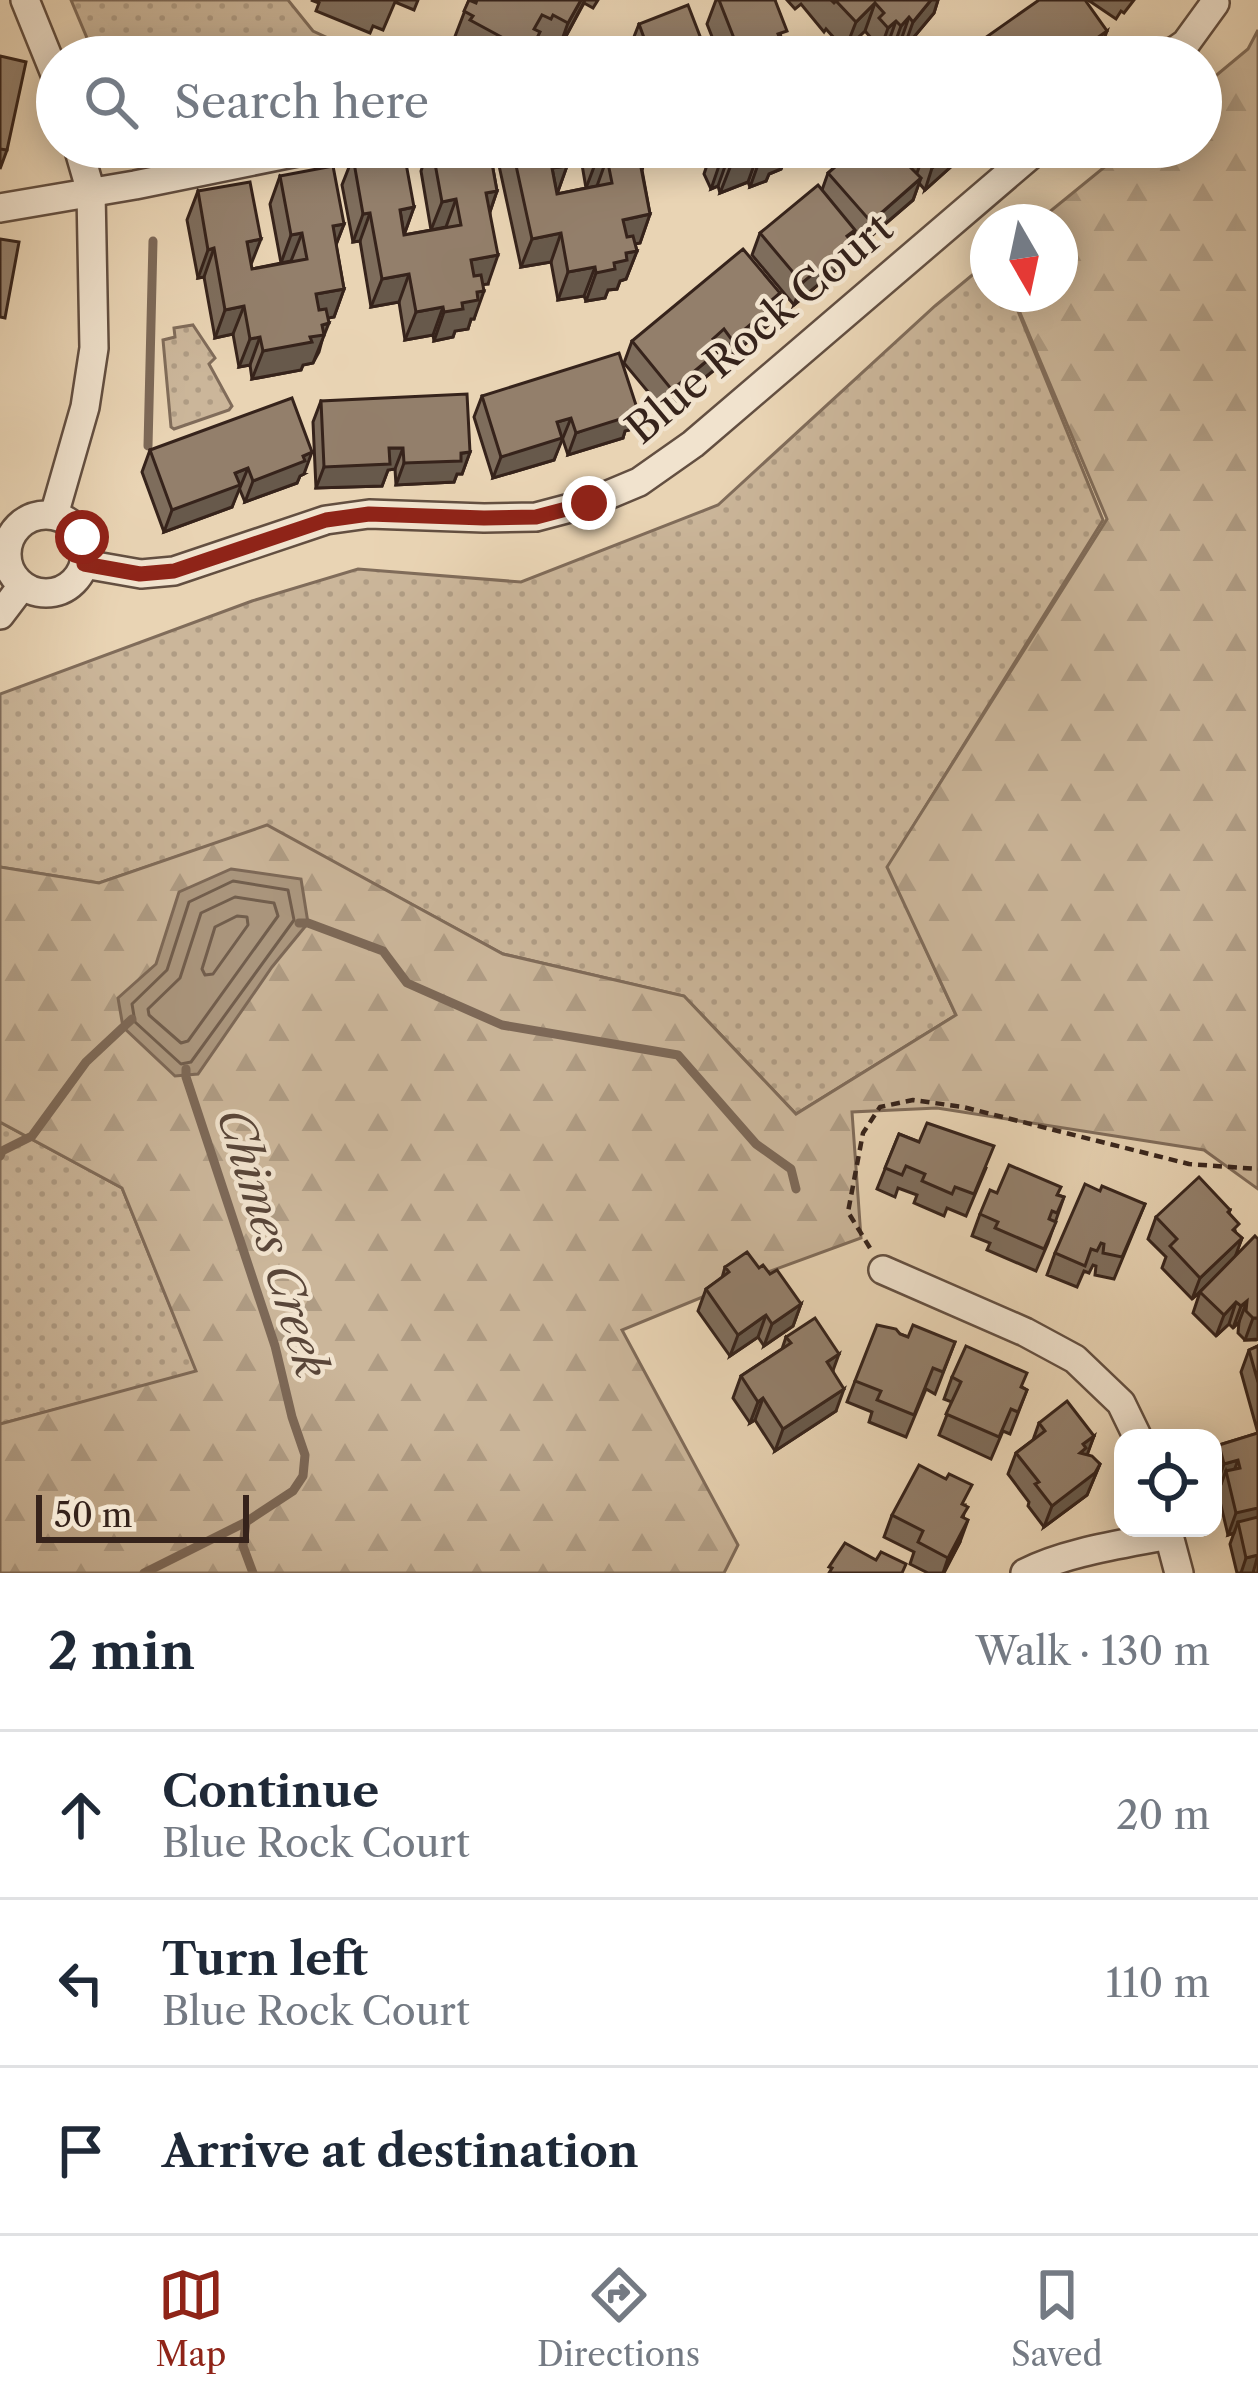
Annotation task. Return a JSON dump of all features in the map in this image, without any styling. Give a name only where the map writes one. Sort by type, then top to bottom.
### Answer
[{"type":"street","points":[[25,0],[40,36]]},
{"type":"street","points":[[1191,36],[1214,3]]},
{"type":"street","points":[[54,515],[85,407],[94,348],[92,192],[85,168]]},
{"type":"street","points":[[0,208],[224,168]]},
{"type":"street","name":"Blue Rock Court","points":[[84,564],[140,574],[174,571],[326,520],[369,514],[536,517],[589,503],[639,482],[693,444],[1015,168]]},
{"type":"street","points":[[54,515],[77,530],[85,546],[84,564],[76,579],[55,592],[38,592],[15,580],[4,543],[28,518],[54,515]]},
{"type":"street","points":[[0,614],[22,586]]},
{"type":"street","points":[[883,1270],[1075,1359],[1121,1403],[1134,1429]]},
{"type":"street","points":[[1024,1573],[1149,1537]]},
{"type":"street","points":[[1169,1537],[1178,1573]]},
{"type":"path","points":[[883,1270],[848,1212],[863,1133],[880,1107],[913,1100],[963,1107],[1189,1164],[1258,1169]]},
{"type":"green space","points":[[71,0],[288,0],[313,31],[324,36],[86,36]]},
{"type":"green space","points":[[1258,30],[1258,1189],[1204,1150],[937,1108],[852,1112],[861,1238],[622,1330],[738,1545],[724,1573],[0,1573],[0,1424],[196,1371],[122,1188],[0,1122],[0,867],[99,883],[267,825],[503,954],[684,996],[796,1114],[956,1015],[887,867],[1107,519],[1020,312],[1078,312],[1078,204],[1059,204],[1103,168],[1222,168],[1222,71],[1248,49]]},
{"type":"green space","points":[[970,277],[970,312],[1018,312],[1103,520],[888,867],[956,1015],[796,1114],[684,996],[503,954],[267,826],[99,883],[0,867],[0,694],[252,601],[358,569],[521,582],[718,505]]},
{"type":"green space","points":[[193,325],[215,358],[209,364],[232,406],[174,429],[163,340],[175,337],[174,328]]},
{"type":"green space","points":[[0,1122],[122,1188],[197,1372],[0,1424]]},
{"type":"water","points":[[231,869],[301,879],[308,923],[198,1074],[175,1076],[123,1027],[118,998],[156,964],[179,892]]},
{"type":"building","points":[[469,0],[581,0],[568,23],[542,15],[534,29],[540,32],[538,36],[500,36],[470,20],[473,16],[464,11]]},
{"type":"building","points":[[719,0],[775,0],[787,31],[779,36],[733,36]]},
{"type":"building","points":[[831,0],[931,0],[913,22],[909,17],[901,26],[896,21],[888,28],[875,3],[856,22]]},
{"type":"building","points":[[1039,0],[1085,0],[1107,31],[1100,36],[988,36]]},
{"type":"building","points":[[688,5],[700,36],[643,36],[639,24]]},
{"type":"building","points":[[0,56],[26,62],[7,150],[0,149]]},
{"type":"building","points":[[333,168],[344,224],[333,226],[344,289],[316,294],[319,310],[326,309],[329,323],[322,325],[324,335],[310,337],[312,342],[263,351],[260,337],[250,339],[244,306],[225,310],[198,191],[250,182],[261,239],[247,242],[252,269],[307,259],[302,233],[291,235],[280,176]]},
{"type":"building","points":[[355,168],[407,168],[414,207],[400,210],[404,235],[461,225],[456,199],[442,202],[436,168],[493,168],[497,191],[486,193],[498,255],[471,260],[484,291],[477,292],[478,300],[462,303],[463,309],[416,312],[409,274],[382,279],[370,213],[363,214]]},
{"type":"building","points":[[517,168],[552,168],[557,194],[612,183],[609,168],[641,168],[650,214],[623,220],[637,251],[626,253],[627,260],[614,263],[615,269],[568,272],[561,233],[532,239]]},
{"type":"building","points":[[834,168],[911,168],[921,178],[871,222],[828,173]]},
{"type":"building","points":[[818,185],[855,230],[847,236],[852,242],[802,283],[760,233]]},
{"type":"building","points":[[0,239],[19,242],[5,318],[0,317]]},
{"type":"building","points":[[743,249],[780,293],[773,299],[776,303],[732,340],[724,329],[713,339],[721,349],[672,390],[632,341]]},
{"type":"building","points":[[619,353],[637,408],[629,411],[630,416],[576,433],[571,418],[557,422],[562,438],[501,457],[482,396]]},
{"type":"building","points":[[467,394],[470,452],[461,453],[461,461],[404,463],[403,448],[389,448],[390,464],[324,467],[321,401]]},
{"type":"building","points":[[292,398],[312,452],[303,456],[305,461],[253,481],[248,468],[235,473],[240,485],[172,510],[150,450]]},
{"type":"building","points":[[927,1123],[994,1146],[974,1194],[955,1187],[952,1194],[922,1181],[925,1174],[906,1166],[902,1175],[885,1168],[899,1134],[919,1142]]},
{"type":"building","points":[[1009,1165],[1061,1187],[1057,1195],[1064,1197],[1057,1213],[1052,1211],[1049,1219],[1056,1222],[1044,1249],[995,1228],[998,1222],[980,1214],[990,1190],[997,1193]]},
{"type":"building","points":[[1199,1177],[1230,1210],[1239,1224],[1233,1230],[1242,1238],[1200,1278],[1170,1246],[1177,1239],[1156,1217]]},
{"type":"building","points":[[1085,1184],[1145,1204],[1122,1257],[1103,1253],[1101,1243],[1097,1251],[1091,1249],[1085,1266],[1055,1253]]},
{"type":"building","points":[[1255,1236],[1258,1318],[1246,1311],[1247,1301],[1241,1306],[1236,1302],[1224,1315],[1200,1292]]},
{"type":"building","points":[[747,1252],[759,1268],[763,1265],[770,1274],[777,1270],[801,1304],[772,1324],[766,1315],[738,1335],[706,1289],[729,1272],[725,1267]]},
{"type":"building","points":[[815,1318],[839,1354],[827,1362],[844,1389],[783,1429],[741,1376],[791,1343],[786,1337]]},
{"type":"building","points":[[877,1325],[908,1337],[913,1325],[955,1342],[943,1372],[933,1368],[914,1415],[877,1400],[881,1391],[855,1381]]},
{"type":"building","points":[[966,1346],[1027,1373],[1021,1387],[1027,1390],[1018,1412],[1011,1409],[999,1437],[946,1414],[961,1382],[952,1377]]},
{"type":"building","points":[[1258,1346],[1258,1382],[1249,1350]]},
{"type":"building","points":[[1067,1401],[1094,1436],[1080,1453],[1100,1464],[1052,1506],[1016,1453],[1045,1431],[1039,1423]]},
{"type":"building","points":[[1258,1433],[1258,1508],[1236,1513],[1226,1471],[1240,1468],[1238,1460],[1224,1464],[1222,1444]]},
{"type":"building","points":[[919,1465],[972,1485],[962,1504],[968,1507],[962,1517],[968,1520],[948,1558],[918,1542],[923,1531],[892,1515]]},
{"type":"building","points":[[1258,1517],[1258,1555],[1246,1558],[1238,1522]]},
{"type":"building","points":[[845,1543],[876,1560],[881,1552],[906,1564],[902,1573],[829,1573]]},
{"type":"waterway","points":[[148,446],[153,241]]},
{"type":"waterway","points":[[299,923],[383,951],[407,983],[502,1025],[678,1055],[756,1144],[791,1169],[796,1189]]},
{"type":"waterway","points":[[0,1156],[32,1136],[86,1062],[132,1019]]},
{"type":"waterway","name":"Chimes Creek","points":[[186,1069],[305,1455],[303,1476],[293,1491],[246,1522],[243,1546],[253,1573]]},
{"type":"waterway","points":[[144,1573],[246,1522]]},
{"type":"route","points":[[82,537],[84,564],[140,574],[174,571],[326,520],[369,514],[536,517],[589,503]]}]
